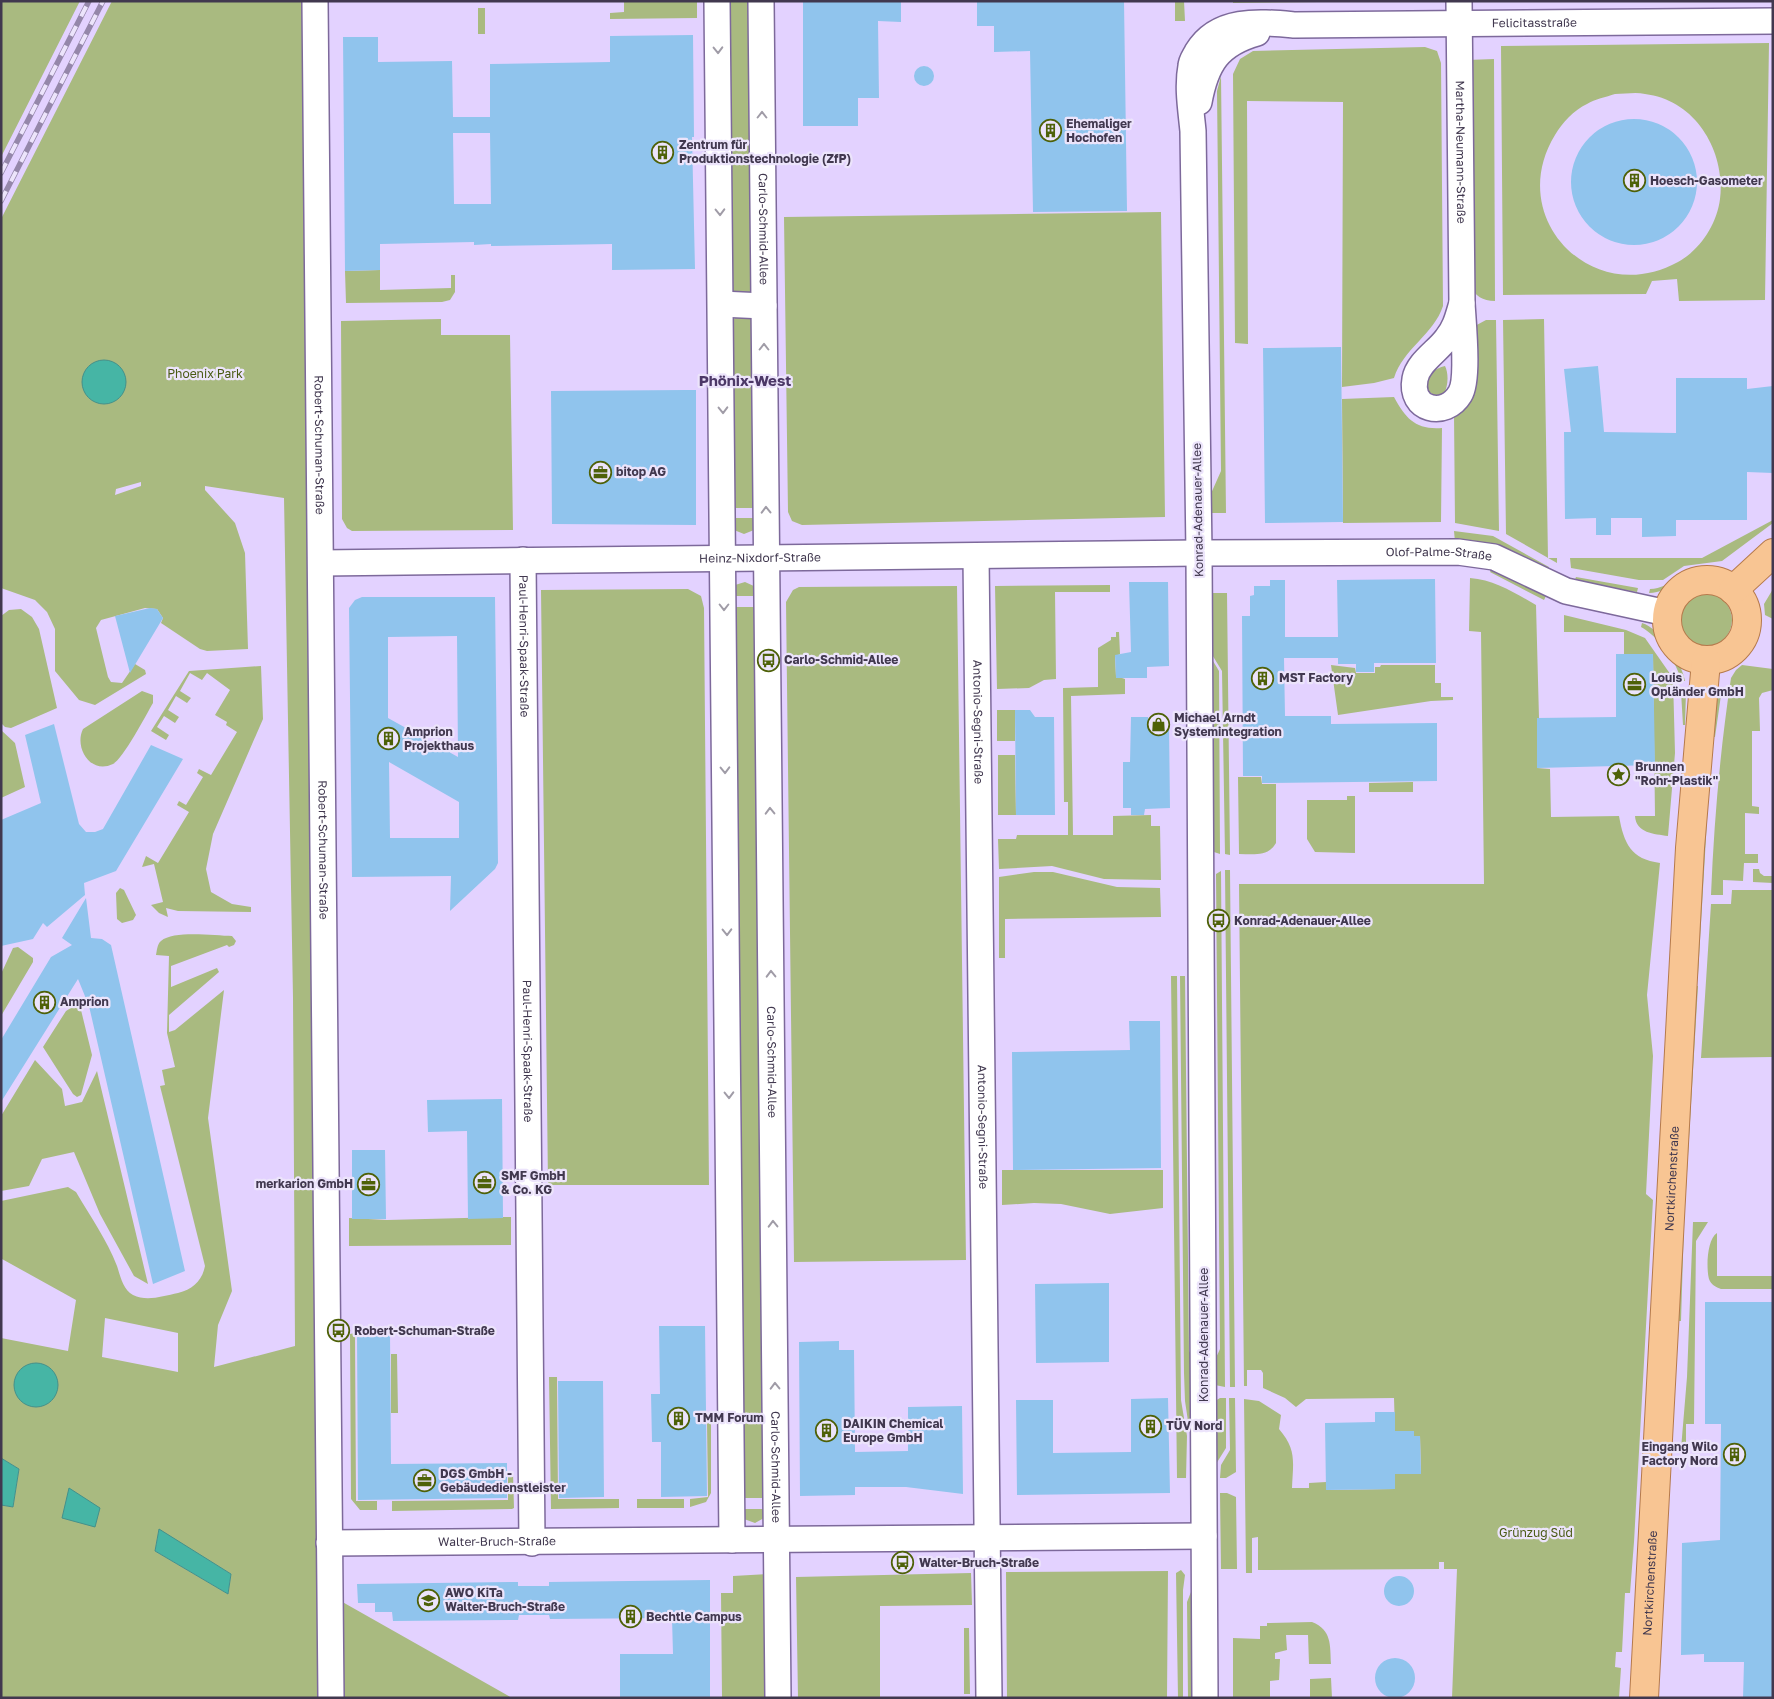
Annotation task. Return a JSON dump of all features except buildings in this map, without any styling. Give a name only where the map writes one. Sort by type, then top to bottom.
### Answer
[{"type":"main road","points":[[1733,590],[1773,553]]},
{"type":"main road","points":[[1711,580],[1723,583],[1733,590],[1741,599],[1746,610],[1747,623],[1744,635],[1738,646],[1729,654],[1718,659],[1706,660],[1684,653],[1675,645],[1670,636],[1667,613],[1675,597],[1688,585],[1711,580]]},
{"type":"main road","name":"Nortkirchenstraße","points":[[1644,1698],[1690,848],[1706,660]]},
{"type":"street","name":"Robert-Schuman-Straße","points":[[315,1],[331,1698]]},
{"type":"street","points":[[718,1],[732,1540]]},
{"type":"street","name":"Carlo-Schmid-Allee","points":[[762,1],[778,1698]]},
{"type":"street","name":"Felicitasstraße","points":[[1230,44],[1267,30],[1296,25],[1459,12],[1758,14]]},
{"type":"street","name":"Martha-Neumann-Straße","points":[[1459,12],[1462,303]]},
{"type":"street","name":"Felicitasstraße","points":[[1203,43],[1218,32],[1243,23],[1265,22],[1296,25]]},
{"type":"street","name":"Konrad-Adenauer-Allee","points":[[1203,43],[1191,63],[1189,84],[1193,131],[1199,552],[1206,1698]]},
{"type":"street","name":"Konrad-Adenauer-Allee","points":[[1193,131],[1204,75],[1219,54],[1230,44]]},
{"type":"street","points":[[721,304],[764,306]]},
{"type":"street","name":"Heinz-Nixdorf-Straße","points":[[321,563],[1199,552]]},
{"type":"street","name":"Olof-Palme-Straße","points":[[1199,552],[1476,553],[1510,564],[1566,591],[1667,613]]},
{"type":"street","name":"Antonio-Segni-Straße","points":[[976,556],[989,1698]]},
{"type":"street","name":"Paul-Henri-Spaak-Straße","points":[[522,560],[532,1543]]},
{"type":"street","name":"Walter-Bruch-Straße","points":[[329,1543],[532,1543],[1204,1536]]},
{"type":"green space","points":[[1,1],[80,1],[1,157]]},
{"type":"green space","name":"Phoenix Park","points":[[112,1],[308,1],[323,1591],[512,1698],[1,1698],[1,1505],[13,1507],[19,1469],[1,1458],[1,1338],[68,1351],[76,1300],[2,1259],[1,1264],[1,1201],[68,1187],[76,1192],[108,1247],[124,1286],[130,1293],[138,1297],[155,1298],[178,1293],[196,1284],[204,1271],[205,1266],[160,1086],[165,1085],[162,1070],[175,1067],[167,1033],[169,956],[156,955],[160,942],[167,938],[185,935],[232,936],[236,941],[234,945],[229,947],[227,945],[171,966],[171,987],[217,968],[219,972],[169,1015],[169,1032],[175,1030],[224,990],[208,1118],[232,1291],[218,1325],[214,1367],[295,1346],[293,998],[284,498],[205,486],[205,490],[235,523],[245,553],[248,649],[207,651],[200,649],[161,623],[163,618],[157,609],[145,608],[101,620],[96,628],[108,677],[111,682],[122,683],[135,664],[145,670],[146,674],[95,705],[79,700],[55,671],[55,629],[47,612],[35,600],[1,588],[1,219]],"holes":[[[141,482],[141,486],[115,495],[116,489]],[[105,1318],[178,1333],[178,1372],[102,1357]],[[159,1530],[231,1574],[228,1594],[155,1551]]]},
{"type":"green space","points":[[624,1],[697,1],[697,18],[610,19],[610,13],[624,12]]},
{"type":"green space","points":[[724,1],[752,1],[757,285],[750,297],[731,294]]},
{"type":"green space","points":[[1175,1],[1184,1],[1185,21],[1175,21]]},
{"type":"green space","points":[[1233,1],[1417,1],[1233,3]]},
{"type":"green space","points":[[478,8],[485,8],[485,34],[478,34]]},
{"type":"green space","points":[[1769,43],[1765,300],[1679,301],[1677,279],[1652,281],[1646,294],[1503,295],[1501,46]],"holes":[[[1634,93],[1663,98],[1679,106],[1693,117],[1704,131],[1712,147],[1721,181],[1720,199],[1715,218],[1700,243],[1678,262],[1646,273],[1616,274],[1588,264],[1566,247],[1549,224],[1541,196],[1542,166],[1555,135],[1561,126],[1573,113],[1590,102],[1615,94]]]},
{"type":"green space","points":[[1425,47],[1437,51],[1441,63],[1443,306],[1439,316],[1404,358],[1394,378],[1374,383],[1342,387],[1343,102],[1247,101],[1248,344],[1235,343],[1233,74],[1240,59],[1253,51]]},
{"type":"green space","points":[[1494,59],[1495,301],[1480,297],[1469,285],[1467,60]]},
{"type":"green space","points":[[1221,76],[1226,513],[1210,513],[1209,498],[1221,471],[1217,91]]},
{"type":"green space","points":[[1161,212],[1165,517],[802,525],[792,521],[788,512],[784,217]]},
{"type":"green space","points":[[380,270],[380,290],[451,288],[451,275],[455,275],[455,292],[450,300],[442,302],[346,303],[345,271]]},
{"type":"green space","points":[[740,315],[749,317],[757,324],[759,508],[729,508],[732,320]]},
{"type":"green space","points":[[441,319],[441,335],[510,335],[513,530],[352,531],[347,528],[342,519],[341,321]]},
{"type":"green space","points":[[1544,319],[1548,558],[1506,534],[1503,320]]},
{"type":"green space","points":[[1486,320],[1496,320],[1499,531],[1455,523],[1454,414],[1473,327]]},
{"type":"green space","points":[[1445,366],[1447,376],[1444,394],[1436,396],[1429,392],[1428,379],[1436,369]]},
{"type":"green space","points":[[1394,397],[1413,422],[1425,427],[1442,428],[1441,522],[1343,523],[1342,399]]},
{"type":"green space","points":[[729,518],[759,518],[754,530],[744,534],[734,530]]},
{"type":"green space","points":[[1773,520],[1773,523],[1722,561],[1684,566],[1663,580],[1639,580],[1571,568],[1570,558],[1702,558]]},
{"type":"green space","points":[[1454,531],[1493,536],[1549,567],[1547,571],[1455,542]]},
{"type":"green space","points":[[1548,558],[1557,558],[1557,563]]},
{"type":"green space","points":[[1492,568],[1546,596],[1544,600],[1490,572]]},
{"type":"green space","points":[[1710,569],[1710,574],[1694,576],[1665,590],[1649,593],[1650,589],[1658,588],[1694,572]]},
{"type":"green space","points":[[1576,577],[1638,588],[1637,592],[1574,582]]},
{"type":"green space","name":"Grünzug Süd","points":[[1470,578],[1496,584],[1536,605],[1539,718],[1537,718],[1537,768],[1550,769],[1551,817],[1619,816],[1623,835],[1630,848],[1642,858],[1660,863],[1647,995],[1653,1056],[1646,1194],[1653,1200],[1630,1593],[1625,1593],[1622,1652],[1616,1652],[1615,1667],[1621,1668],[1619,1698],[1452,1698],[1457,1569],[1444,1569],[1444,1562],[1439,1562],[1439,1569],[1258,1570],[1258,1537],[1252,1538],[1252,1573],[1246,1573],[1244,1399],[1259,1401],[1281,1415],[1279,1429],[1289,1443],[1293,1457],[1292,1488],[1309,1488],[1309,1483],[1326,1482],[1326,1490],[1395,1489],[1395,1474],[1421,1474],[1420,1436],[1414,1436],[1414,1431],[1395,1431],[1394,1398],[1306,1399],[1296,1407],[1285,1398],[1263,1388],[1263,1373],[1261,1370],[1247,1370],[1247,1386],[1244,1386],[1239,884],[1484,884],[1481,632],[1469,631]]},
{"type":"green space","points":[[745,582],[756,587],[760,596],[731,596],[735,585]]},
{"type":"green space","points":[[1110,585],[1110,592],[1055,592],[1056,679],[1044,680],[1029,688],[997,689],[995,586]]},
{"type":"green space","points":[[957,586],[966,1260],[794,1262],[786,602],[793,590],[799,587]]},
{"type":"green space","points":[[688,589],[701,596],[704,608],[709,1185],[548,1185],[541,590]]},
{"type":"green space","points":[[1773,589],[1773,619],[1765,615],[1764,604]]},
{"type":"green space","points":[[1210,593],[1227,593],[1230,855],[1225,854],[1222,671],[1211,653]]},
{"type":"green space","points":[[1700,593],[1710,593],[1720,597],[1728,605],[1732,620],[1728,635],[1720,643],[1710,647],[1700,647],[1690,643],[1682,635],[1678,625],[1678,615],[1682,605],[1690,597]]},
{"type":"green space","points":[[731,607],[760,607],[768,1498],[739,1498]]},
{"type":"green space","points":[[21,609],[32,617],[39,629],[57,708],[11,728],[5,727],[1,723],[1,616],[9,610]]},
{"type":"green space","points":[[1564,615],[1626,630],[1645,638],[1673,678],[1675,753],[1668,836],[1647,832],[1642,829],[1636,822],[1635,816],[1655,816],[1653,655],[1624,654],[1624,632],[1564,632]]},
{"type":"green space","points":[[1642,623],[1656,632],[1669,647],[1680,665],[1685,681],[1681,681],[1676,666],[1666,650],[1654,636],[1641,627]]},
{"type":"green space","points":[[1116,632],[1119,632],[1120,654],[1115,657],[1116,676],[1125,679],[1125,694],[1071,696],[1073,835],[1113,835],[1113,816],[1151,815],[1151,826],[1160,826],[1161,880],[1104,879],[1052,866],[999,869],[998,839],[1016,839],[1017,835],[1068,835],[1068,802],[1064,802],[1063,688],[1098,687],[1098,648],[1111,640],[1111,637],[1116,637]]},
{"type":"green space","points":[[1207,651],[1219,671],[1220,854],[1214,852],[1212,669]]},
{"type":"green space","points":[[1331,665],[1355,668],[1356,673],[1375,673],[1375,667],[1380,667],[1381,665],[1435,665],[1435,683],[1441,683],[1441,697],[1453,697],[1453,700],[1431,701],[1338,715]]},
{"type":"green space","points":[[1742,665],[1773,669],[1773,690],[1762,693],[1759,698],[1760,731],[1752,731],[1752,806],[1759,807],[1759,814],[1745,813],[1745,854],[1758,854],[1758,863],[1744,863],[1743,881],[1723,880],[1723,895],[1711,895],[1718,786],[1727,705],[1731,678]]},
{"type":"green space","points":[[261,666],[263,719],[213,834],[206,869],[211,892],[232,904],[251,907],[251,912],[178,911],[166,908],[168,917],[159,913],[151,905],[163,902],[154,864],[142,867],[146,856],[158,863],[189,812],[177,805],[179,801],[186,805],[203,777],[197,773],[199,769],[211,775],[237,732],[226,725],[227,722],[215,715],[230,690],[207,673],[202,680],[190,673],[180,691],[191,698],[187,703],[176,696],[168,710],[179,717],[175,723],[164,716],[157,727],[169,735],[166,740],[151,731],[189,671]]},
{"type":"green space","points":[[142,691],[153,695],[153,703],[122,754],[113,764],[97,766],[91,763],[82,751],[81,736],[83,729]]},
{"type":"green space","points":[[1681,692],[1686,692],[1685,725],[1683,725]]},
{"type":"green space","points":[[1717,694],[1721,695],[1715,737],[1713,737]]},
{"type":"green space","points":[[997,710],[1015,710],[1015,741],[997,741]]},
{"type":"green space","points":[[1,730],[15,743],[25,787],[1,798]]},
{"type":"green space","points":[[998,755],[1015,755],[1016,815],[998,815]]},
{"type":"green space","points":[[1238,777],[1261,777],[1262,784],[1276,784],[1276,843],[1269,851],[1264,853],[1239,854]]},
{"type":"green space","points":[[1413,782],[1413,792],[1369,792],[1369,783]]},
{"type":"green space","points":[[1707,788],[1708,803],[1698,975],[1693,974]]},
{"type":"green space","points":[[1347,796],[1355,796],[1355,853],[1315,852],[1307,839],[1307,800],[1347,800]]},
{"type":"green space","points":[[1753,869],[1759,869],[1760,873],[1764,876],[1773,876],[1773,883],[1753,882]]},
{"type":"green space","points":[[1225,870],[1230,870],[1235,1387],[1230,1387]]},
{"type":"green space","points":[[1221,871],[1225,1387],[1215,1385],[1215,1360],[1220,1349],[1216,874]]},
{"type":"green space","points":[[1034,872],[1053,872],[1117,887],[1160,888],[1161,917],[1005,919],[1005,958],[999,958],[999,877]]},
{"type":"green space","points":[[120,888],[124,890],[136,915],[133,920],[122,923],[117,919],[116,893]]},
{"type":"green space","points":[[1732,890],[1773,890],[1773,1057],[1701,1058],[1711,904],[1731,904]]},
{"type":"green space","points":[[18,947],[33,958],[33,962],[1,1016],[1,974],[13,948]]},
{"type":"green space","points":[[1171,976],[1177,976],[1181,1400],[1187,1436],[1186,1478],[1177,1478]]},
{"type":"green space","points":[[1180,976],[1185,976],[1189,1351],[1196,1363],[1189,1428],[1185,1401],[1184,1373]]},
{"type":"green space","points":[[1693,986],[1698,986],[1686,1190],[1682,1189]]},
{"type":"green space","points":[[74,1006],[81,1010],[92,1055],[81,1095],[77,1097],[73,1094],[43,1047],[66,1011]]},
{"type":"green space","points":[[35,1060],[62,1089],[65,1106],[82,1102],[97,1071],[148,1284],[134,1276],[100,1214],[74,1152],[42,1159],[29,1186],[1,1191],[1,1116]]},
{"type":"green space","points":[[1002,1170],[1163,1170],[1163,1208],[1110,1214],[1061,1204],[1002,1205]]},
{"type":"green space","points":[[511,1217],[511,1245],[349,1246],[349,1218],[387,1220]]},
{"type":"green space","points":[[1693,1222],[1708,1222],[1696,1241],[1694,1424],[1686,1424],[1686,1449],[1681,1449],[1687,1377]]},
{"type":"green space","points":[[1680,1224],[1684,1224],[1681,1321],[1676,1321]]},
{"type":"green space","points":[[1717,1233],[1717,1276],[1773,1276],[1773,1289],[1721,1289],[1712,1284],[1708,1274],[1708,1254],[1711,1241]]},
{"type":"green space","points":[[355,1333],[356,1501],[377,1501],[377,1510],[360,1510],[351,1499],[350,1334]]},
{"type":"green space","points":[[391,1354],[397,1354],[398,1413],[391,1413]]},
{"type":"green space","points":[[549,1377],[557,1377],[558,1499],[619,1499],[619,1508],[551,1509]]},
{"type":"green space","points":[[1220,1398],[1226,1398],[1226,1448],[1216,1464],[1215,1401]]},
{"type":"green space","points":[[1229,1398],[1235,1398],[1236,1472],[1226,1478],[1220,1478],[1221,1465],[1230,1450]]},
{"type":"green space","points":[[707,1423],[711,1423],[711,1493],[706,1502],[690,1507],[690,1499],[708,1497]]},
{"type":"green space","points":[[508,1473],[513,1473],[514,1508],[512,1509],[392,1511],[392,1501],[508,1500]]},
{"type":"green space","points":[[1220,1493],[1227,1493],[1236,1497],[1237,1569],[1221,1569]]},
{"type":"green space","points":[[637,1499],[684,1499],[684,1508],[637,1508]]},
{"type":"green space","points":[[739,1509],[768,1509],[764,1518],[755,1523],[744,1519]]},
{"type":"green space","points":[[1181,1570],[1185,1575],[1183,1590],[1183,1698],[1178,1698],[1176,1573]]},
{"type":"green space","points":[[1168,1571],[1167,1698],[1007,1698],[1006,1572]]},
{"type":"green space","points":[[971,1573],[972,1605],[880,1606],[880,1698],[798,1698],[796,1577]]},
{"type":"green space","points":[[768,1574],[770,1698],[722,1698],[721,1593],[733,1593],[733,1576]]},
{"type":"green space","points":[[1191,1592],[1193,1698],[1188,1698],[1187,1602]]},
{"type":"green space","points":[[1312,1622],[1319,1625],[1327,1634],[1330,1644],[1331,1664],[1309,1664],[1308,1635],[1286,1635],[1287,1650],[1275,1653],[1275,1659],[1280,1659],[1279,1680],[1270,1681],[1270,1698],[1233,1698],[1233,1638],[1260,1639],[1260,1626],[1267,1626],[1267,1623]]},
{"type":"green space","points":[[964,1628],[969,1628],[970,1694],[964,1694]]},
{"type":"green space","points":[[1331,1678],[1332,1698],[1310,1698],[1310,1679]]},
{"type":"shaded area","points":[[100,360],[108,360],[120,366],[126,382],[120,398],[108,404],[100,404],[88,398],[82,386],[82,378],[88,366]]},
{"type":"shaded area","points":[[32,1363],[40,1363],[52,1369],[58,1385],[52,1401],[40,1407],[32,1407],[20,1401],[14,1389],[14,1381],[20,1369]]},
{"type":"shaded area","points":[[1,1458],[19,1469],[13,1507],[1,1505]]},
{"type":"shaded area","points":[[69,1488],[100,1508],[95,1527],[62,1518]]},
{"type":"shaded area","points":[[159,1529],[231,1574],[228,1594],[155,1551]]},
{"type":"railway","points":[[1,173],[89,1]]},
{"type":"railway","points":[[1,201],[103,1]]},
{"type":"place","name":"Ehemaliger Hochofen","points":[[1050,131]]},
{"type":"place","name":"Zentrum für Produktionstechnologie (ZfP)","points":[[663,152]]},
{"type":"place","name":"Hoesch-Gasometer","points":[[1634,181]]},
{"type":"place","name":"bitop AG","points":[[600,472]]},
{"type":"place","name":"Carlo-Schmid-Allee","points":[[768,660]]},
{"type":"place","name":"MST Factory","points":[[1263,678]]},
{"type":"place","name":"Louis Opländer GmbH","points":[[1635,685]]},
{"type":"place","name":"Michael Arndt Systemintegration","points":[[1158,725]]},
{"type":"place","name":"Amprion Projekthaus","points":[[388,739]]},
{"type":"place","name":"Brunnen \"Rohr-Plastik\"","points":[[1619,774]]},
{"type":"place","name":"Konrad-Adenauer-Allee","points":[[1218,921]]},
{"type":"place","name":"Amprion","points":[[44,1002]]},
{"type":"place","name":"SMF GmbH & Co. KG","points":[[485,1183]]},
{"type":"place","name":"merkarion GmbH","points":[[369,1184]]},
{"type":"place","name":"Robert-Schuman-Straße","points":[[338,1331]]},
{"type":"place","name":"TMM Forum","points":[[679,1418]]},
{"type":"place","name":"TÜV Nord","points":[[1150,1426]]},
{"type":"place","name":"DAIKIN Chemical Europe GmbH","points":[[827,1431]]},
{"type":"place","name":"Eingang Wilo Factory Nord","points":[[1734,1454]]},
{"type":"place","name":"DGS GmbH - Gebäudedienstleister","points":[[424,1481]]},
{"type":"place","name":"Walter-Bruch-Straße","points":[[903,1563]]},
{"type":"place","name":"AWO KiTa Walter-Bruch-Straße","points":[[429,1600]]},
{"type":"place","name":"Bechtle Campus","points":[[630,1617]]},
{"type":"district","name":"Phönix-West","points":[[745,381]]}]
